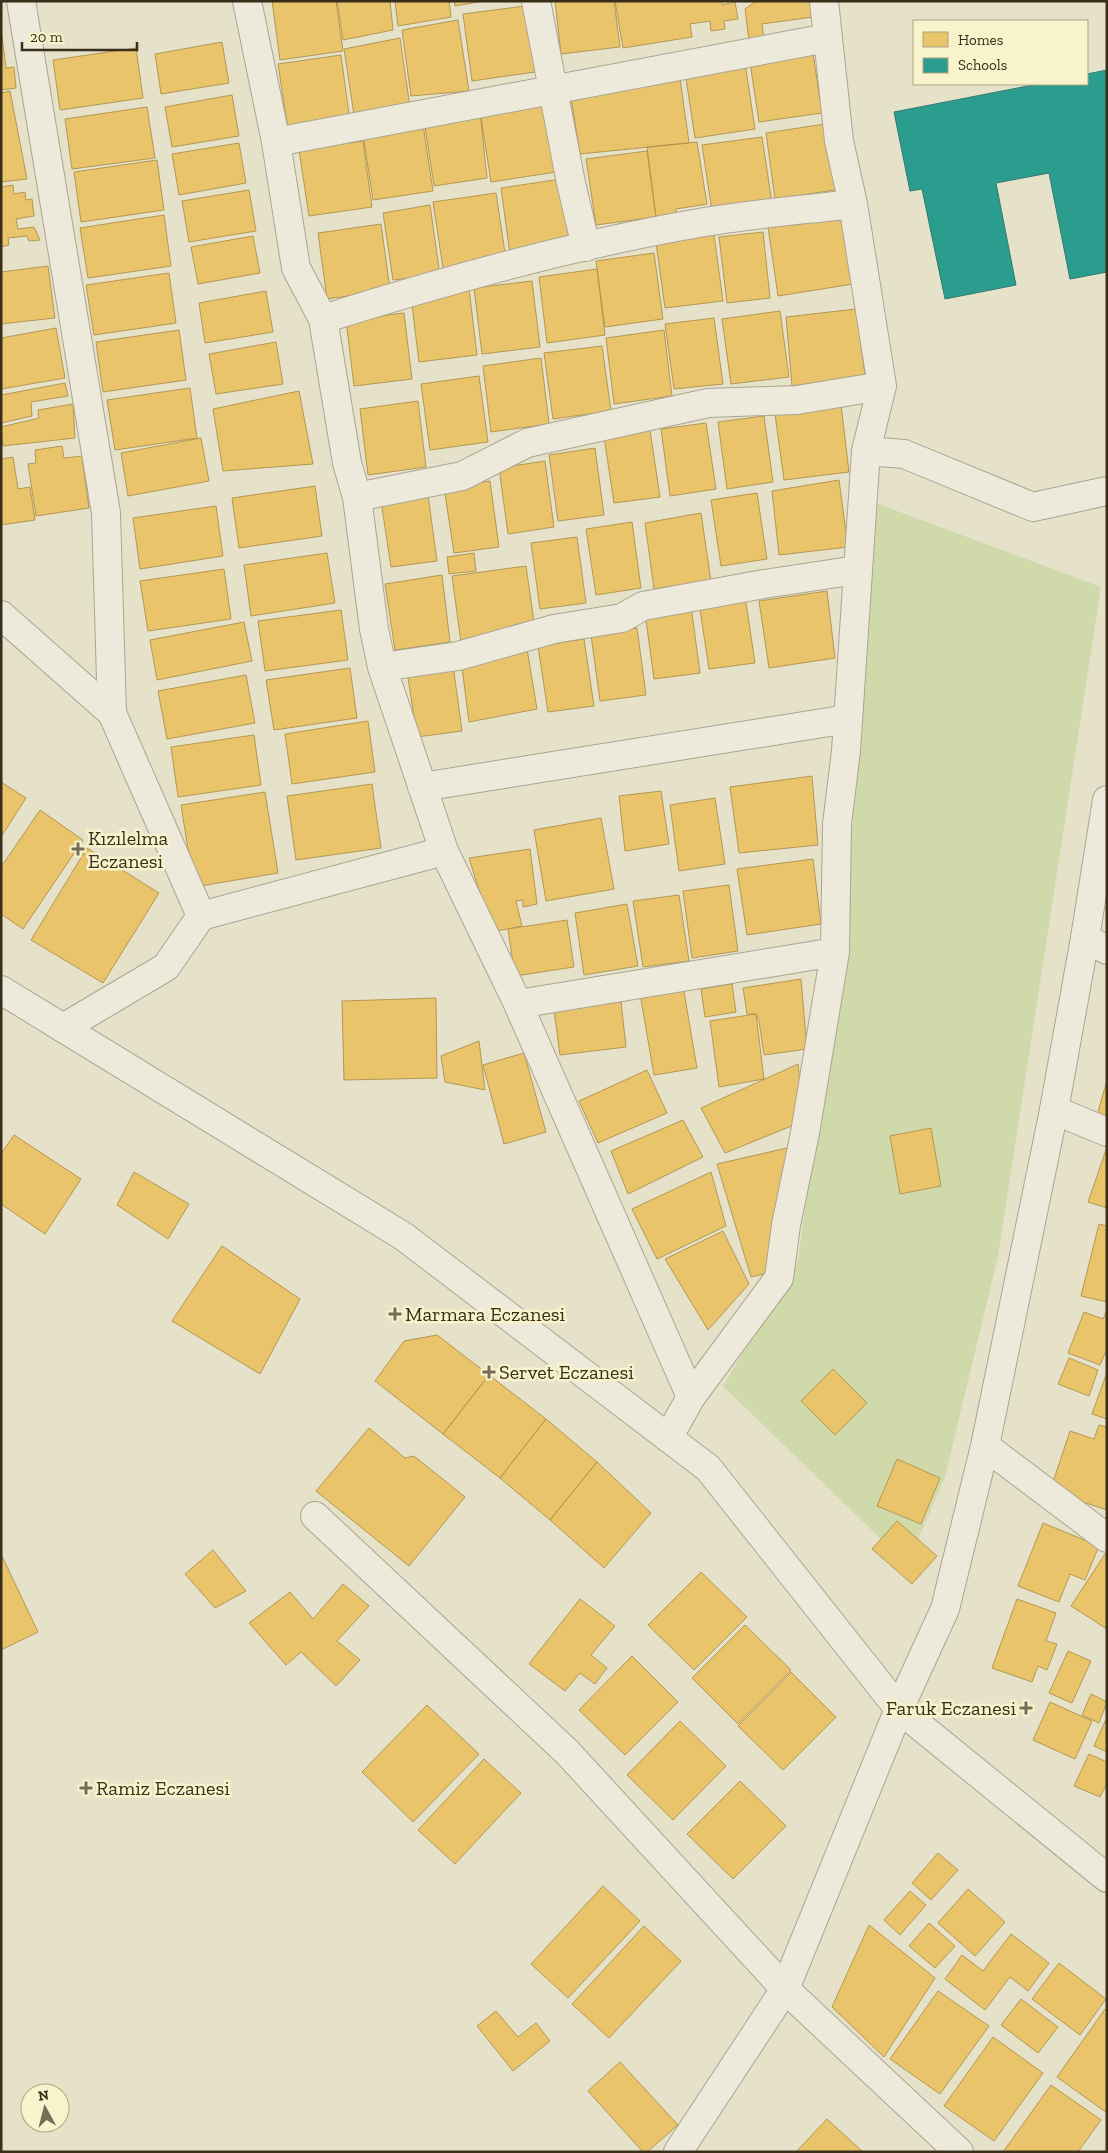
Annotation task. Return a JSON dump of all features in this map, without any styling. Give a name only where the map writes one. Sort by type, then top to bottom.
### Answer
[{"type":"street","points":[[21,1],[106,513],[112,713],[201,916]]},
{"type":"street","points":[[247,1],[276,142],[296,268],[323,319],[347,463],[357,497],[374,629],[382,668],[444,851],[518,1004],[624,1240],[691,1397]]},
{"type":"street","points":[[536,1],[552,89],[586,247]]},
{"type":"street","points":[[668,1438],[691,1397],[779,1278],[786,1225],[804,1133],[834,952],[837,824],[848,719],[866,451],[882,386],[853,204],[839,141],[824,1]]},
{"type":"street","points":[[276,142],[827,38]]},
{"type":"street","points":[[323,319],[420,289],[586,247],[700,222],[853,204]]},
{"type":"street","points":[[357,497],[462,476],[527,444],[698,405],[797,400],[882,386]]},
{"type":"street","points":[[866,451],[904,454],[1033,507],[1107,490]]},
{"type":"street","points":[[382,668],[458,656],[554,629],[622,618],[643,606],[764,584],[857,570]]},
{"type":"street","points":[[1,615],[112,713]]},
{"type":"street","points":[[422,787],[848,719]]},
{"type":"street","points":[[678,2152],[785,1989],[898,1709],[945,1609],[985,1446],[1054,1110],[1096,944],[1107,800]]},
{"type":"street","points":[[63,1028],[166,967],[201,916],[444,851]]},
{"type":"street","points":[[518,1004],[834,952]]},
{"type":"street","points":[[1,990],[403,1236],[708,1468],[898,1709],[1107,1878]]},
{"type":"street","points":[[1054,1110],[1107,1132]]},
{"type":"street","points":[[985,1446],[1107,1538]]},
{"type":"street","points":[[315,1516],[567,1752],[785,1989],[959,2152]]},
{"type":"green space","points":[[873,502],[1101,587],[998,1256],[945,1477],[915,1546],[888,1546],[723,1386],[798,1261],[813,1145]]},
{"type":"building: Homes","points":[[272,1],[336,1],[343,51],[280,60]]},
{"type":"building: Homes","points":[[337,1],[390,1],[393,30],[343,40]]},
{"type":"building: Homes","points":[[395,1],[449,1],[451,17],[398,26]]},
{"type":"building: Homes","points":[[454,1],[484,1],[455,6]]},
{"type":"building: Homes","points":[[555,1],[614,1],[620,47],[561,54]]},
{"type":"building: Homes","points":[[615,1],[722,1],[722,5],[735,2],[738,19],[724,21],[725,29],[711,31],[710,21],[690,24],[692,37],[623,48]]},
{"type":"building: Homes","points":[[756,1],[811,1],[813,17],[762,24],[764,39],[749,41],[745,9]]},
{"type":"building: Homes","points":[[525,6],[535,72],[472,81],[463,14]]},
{"type":"building: Homes","points":[[458,20],[469,91],[411,96],[402,30]]},
{"type":"building: Homes","points":[[1,28],[6,68],[14,67],[16,88],[1,90]]},
{"type":"building: Homes","points":[[400,38],[410,107],[354,115],[344,49]]},
{"type":"building: Homes","points":[[222,42],[229,83],[161,94],[155,54]]},
{"type":"building: Homes","points":[[812,47],[822,113],[759,122],[749,56]]},
{"type":"building: Homes","points":[[136,48],[143,98],[60,110],[53,60]]},
{"type":"building: Homes","points":[[341,55],[350,121],[288,130],[278,64]]},
{"type":"building: Homes","points":[[745,63],[755,129],[695,138],[685,72]]},
{"type":"building: Homes","points":[[679,71],[689,143],[580,154],[570,92]]},
{"type":"building: Homes","points":[[10,91],[27,179],[1,182],[1,93]]},
{"type":"building: Homes","points":[[232,95],[239,136],[172,147],[165,107]]},
{"type":"building: Homes","points":[[545,101],[556,172],[491,182],[480,111]]},
{"type":"building: Homes","points":[[147,107],[155,158],[72,169],[65,119]]},
{"type":"building: Homes","points":[[480,111],[487,178],[434,186],[424,120]]},
{"type":"building: Homes","points":[[825,124],[835,190],[775,199],[766,133]]},
{"type":"building: Homes","points":[[423,125],[433,191],[373,200],[363,134]]},
{"type":"building: Homes","points":[[762,137],[772,203],[712,211],[702,145]]},
{"type":"building: Homes","points":[[363,141],[372,207],[309,216],[299,150]]},
{"type":"building: Homes","points":[[697,142],[707,204],[676,209],[676,214],[656,217],[647,147]]},
{"type":"building: Homes","points":[[239,143],[246,183],[179,195],[172,154]]},
{"type":"building: Homes","points":[[647,151],[656,217],[596,225],[586,159]]},
{"type":"building: Homes","points":[[157,160],[164,210],[81,222],[74,172]]},
{"type":"building: Homes","points":[[561,179],[570,245],[510,254],[501,188]]},
{"type":"building: Homes","points":[[13,185],[14,194],[25,192],[26,200],[32,199],[34,216],[16,219],[18,229],[34,227],[40,240],[29,241],[27,236],[8,238],[9,245],[1,247],[1,187]]},
{"type":"building: Homes","points":[[249,190],[256,231],[189,242],[182,201]]},
{"type":"building: Homes","points":[[496,193],[506,259],[443,268],[433,202]]},
{"type":"building: Homes","points":[[430,205],[440,275],[393,280],[383,213]]},
{"type":"building: Homes","points":[[164,215],[171,266],[88,278],[80,228]]},
{"type":"building: Homes","points":[[845,218],[853,284],[778,296],[768,227]]},
{"type":"building: Homes","points":[[381,224],[390,290],[327,299],[318,233]]},
{"type":"building: Homes","points":[[763,232],[770,298],[727,303],[719,237]]},
{"type":"building: Homes","points":[[714,235],[723,301],[665,308],[656,243]]},
{"type":"building: Homes","points":[[253,236],[260,273],[198,284],[191,247]]},
{"type":"building: Homes","points":[[654,253],[663,319],[605,327],[596,261]]},
{"type":"building: Homes","points":[[48,266],[55,318],[1,324],[1,272]]},
{"type":"building: Homes","points":[[597,269],[605,335],[547,343],[539,277]]},
{"type":"building: Homes","points":[[169,273],[176,323],[94,335],[86,285]]},
{"type":"building: Homes","points":[[532,281],[540,347],[482,354],[474,288]]},
{"type":"building: Homes","points":[[469,289],[477,355],[419,362],[411,297]]},
{"type":"building: Homes","points":[[266,291],[273,332],[205,343],[199,303]]},
{"type":"building: Homes","points":[[856,309],[865,375],[792,386],[786,317]]},
{"type":"building: Homes","points":[[780,311],[789,377],[731,384],[722,319]]},
{"type":"building: Homes","points":[[404,313],[412,379],[354,386],[346,320]]},
{"type":"building: Homes","points":[[714,318],[723,384],[674,389],[665,324]]},
{"type":"building: Homes","points":[[56,328],[65,378],[1,389],[1,338]]},
{"type":"building: Homes","points":[[179,330],[186,380],[103,392],[96,342]]},
{"type":"building: Homes","points":[[664,330],[672,396],[614,404],[606,338]]},
{"type":"building: Homes","points":[[276,342],[283,384],[216,394],[209,354]]},
{"type":"building: Homes","points":[[602,346],[611,411],[553,419],[544,353]]},
{"type":"building: Homes","points":[[541,358],[549,424],[491,432],[483,366]]},
{"type":"building: Homes","points":[[479,376],[488,442],[430,450],[421,384]]},
{"type":"building: Homes","points":[[65,383],[68,396],[31,402],[32,416],[1,423],[1,395]]},
{"type":"building: Homes","points":[[190,388],[197,438],[115,450],[107,400]]},
{"type":"building: Homes","points":[[299,391],[313,464],[223,471],[213,409]]},
{"type":"building: Homes","points":[[418,401],[426,467],[368,475],[360,409]]},
{"type":"building: Homes","points":[[73,404],[75,438],[3,446],[1,427],[39,418],[38,410]]},
{"type":"building: Homes","points":[[841,405],[849,472],[784,480],[775,414]]},
{"type":"building: Homes","points":[[764,416],[773,482],[727,489],[718,422]]},
{"type":"building: Homes","points":[[706,423],[716,489],[670,496],[661,429]]},
{"type":"building: Homes","points":[[650,430],[660,497],[614,503],[604,437]]},
{"type":"building: Homes","points":[[201,438],[209,481],[128,496],[121,453]]},
{"type":"building: Homes","points":[[62,446],[64,458],[82,456],[89,508],[36,516],[28,464],[36,463],[35,450]]},
{"type":"building: Homes","points":[[595,448],[604,515],[558,521],[549,455]]},
{"type":"building: Homes","points":[[13,457],[18,489],[30,487],[35,520],[1,525],[1,459]]},
{"type":"building: Homes","points":[[545,461],[554,527],[508,534],[499,468]]},
{"type":"building: Homes","points":[[839,480],[848,547],[779,555],[772,491]]},
{"type":"building: Homes","points":[[490,481],[499,547],[454,553],[444,487]]},
{"type":"building: Homes","points":[[315,486],[322,536],[239,548],[232,498]]},
{"type":"building: Homes","points":[[757,493],[767,559],[721,566],[711,500]]},
{"type":"building: Homes","points":[[428,495],[437,561],[391,567],[381,501]]},
{"type":"building: Homes","points":[[216,506],[223,556],[140,569],[133,518]]},
{"type":"building: Homes","points":[[701,513],[711,581],[654,589],[645,523]]},
{"type":"building: Homes","points":[[632,522],[641,588],[596,595],[586,529]]},
{"type":"building: Homes","points":[[577,537],[586,603],[540,609],[531,543]]},
{"type":"building: Homes","points":[[327,553],[335,603],[251,616],[244,565]]},
{"type":"building: Homes","points":[[474,553],[476,571],[449,574],[447,557]]},
{"type":"building: Homes","points":[[526,566],[535,629],[461,642],[452,576]]},
{"type":"building: Homes","points":[[224,569],[231,619],[148,631],[140,581]]},
{"type":"building: Homes","points":[[442,575],[450,642],[395,650],[385,584]]},
{"type":"building: Homes","points":[[827,591],[835,658],[769,668],[759,601]]},
{"type":"building: Homes","points":[[745,596],[755,663],[709,669],[699,603]]},
{"type":"building: Homes","points":[[691,606],[700,673],[654,679],[645,613]]},
{"type":"building: Homes","points":[[341,610],[348,660],[265,671],[258,621]]},
{"type":"building: Homes","points":[[244,622],[252,661],[157,680],[150,640]]},
{"type":"building: Homes","points":[[637,628],[646,695],[600,701],[591,635]]},
{"type":"building: Homes","points":[[584,639],[594,706],[548,712],[538,646]]},
{"type":"building: Homes","points":[[527,649],[537,709],[469,722],[461,660]]},
{"type":"building: Homes","points":[[453,665],[462,731],[417,737],[407,671]]},
{"type":"building: Homes","points":[[350,668],[357,718],[274,730],[266,680]]},
{"type":"building: Homes","points":[[246,675],[255,723],[167,739],[158,691]]},
{"type":"building: Homes","points":[[368,721],[375,772],[292,784],[285,734]]},
{"type":"building: Homes","points":[[254,735],[261,785],[178,797],[171,747]]},
{"type":"building: Homes","points":[[812,776],[818,845],[739,853],[730,787]]},
{"type":"building: Homes","points":[[1,782],[26,798],[1,837]]},
{"type":"building: Homes","points":[[372,784],[381,848],[296,860],[287,796]]},
{"type":"building: Homes","points":[[661,791],[669,844],[625,851],[619,796]]},
{"type":"building: Homes","points":[[265,792],[278,873],[194,887],[181,805]]},
{"type":"building: Homes","points":[[715,798],[725,864],[679,871],[670,805]]},
{"type":"building: Homes","points":[[40,810],[83,840],[23,929],[1,914],[1,867]]},
{"type":"building: Homes","points":[[601,818],[614,889],[546,901],[534,830]]},
{"type":"building: Homes","points":[[87,848],[159,893],[103,983],[31,940]]},
{"type":"building: Homes","points":[[530,849],[537,904],[523,907],[523,900],[516,901],[522,926],[492,932],[469,858]]},
{"type":"building: Homes","points":[[813,859],[821,924],[747,935],[737,869]]},
{"type":"building: Homes","points":[[729,885],[738,951],[692,958],[683,891]]},
{"type":"building: Homes","points":[[679,895],[689,961],[643,967],[633,901]]},
{"type":"building: Homes","points":[[627,904],[638,966],[584,975],[575,913]]},
{"type":"building: Homes","points":[[567,920],[574,967],[515,976],[508,929]]},
{"type":"building: Homes","points":[[801,979],[807,1049],[764,1055],[759,1021],[756,1014],[747,1014],[743,988]]},
{"type":"building: Homes","points":[[732,984],[736,1012],[705,1017],[701,989]]},
{"type":"building: Homes","points":[[683,986],[697,1068],[654,1075],[640,994]]},
{"type":"building: Homes","points":[[436,998],[437,1078],[344,1080],[342,1001]]},
{"type":"building: Homes","points":[[621,1002],[626,1047],[560,1055],[554,1010]]},
{"type":"building: Homes","points":[[756,1014],[764,1079],[719,1087],[710,1021]]},
{"type":"building: Homes","points":[[479,1041],[485,1090],[445,1082],[441,1056]]},
{"type":"building: Homes","points":[[524,1053],[546,1132],[504,1144],[483,1065]]},
{"type":"building: Homes","points":[[798,1064],[804,1121],[725,1153],[701,1108]]},
{"type":"building: Homes","points":[[647,1070],[667,1113],[598,1143],[579,1101]]},
{"type":"building: Homes","points":[[1107,1080],[1107,1122],[1096,1119]]},
{"type":"building: Homes","points":[[683,1120],[703,1157],[628,1194],[611,1151]]},
{"type":"building: Homes","points":[[931,1128],[941,1186],[900,1194],[890,1136]]},
{"type":"building: Homes","points":[[14,1135],[81,1179],[45,1234],[1,1204],[1,1154]]},
{"type":"building: Homes","points":[[1107,1147],[1107,1208],[1088,1202]]},
{"type":"building: Homes","points":[[787,1148],[768,1273],[751,1277],[717,1164]]},
{"type":"building: Homes","points":[[134,1172],[189,1204],[168,1239],[117,1205]]},
{"type":"building: Homes","points":[[711,1172],[726,1226],[657,1259],[632,1209]]},
{"type":"building: Homes","points":[[1099,1224],[1107,1226],[1107,1302],[1081,1296]]},
{"type":"building: Homes","points":[[723,1231],[749,1284],[708,1330],[665,1259]]},
{"type":"building: Homes","points":[[222,1246],[300,1299],[260,1374],[172,1321]]},
{"type":"building: Homes","points":[[1107,1310],[1107,1349],[1100,1365],[1068,1353],[1084,1312],[1103,1319]]},
{"type":"building: Homes","points":[[437,1335],[489,1375],[443,1434],[375,1381],[404,1341]]},
{"type":"building: Homes","points":[[1069,1358],[1098,1370],[1089,1396],[1058,1384]]},
{"type":"building: Homes","points":[[833,1369],[867,1403],[835,1435],[801,1401]]},
{"type":"building: Homes","points":[[1107,1372],[1107,1419],[1092,1414]]},
{"type":"building: Homes","points":[[489,1375],[546,1419],[500,1478],[443,1434]]},
{"type":"building: Homes","points":[[546,1419],[597,1462],[550,1520],[500,1478]]},
{"type":"building: Homes","points":[[1099,1425],[1107,1427],[1107,1510],[1050,1491],[1070,1431],[1094,1439]]},
{"type":"building: Homes","points":[[369,1428],[405,1458],[414,1456],[465,1497],[409,1566],[316,1491]]},
{"type":"building: Homes","points":[[897,1459],[940,1478],[921,1524],[877,1506]]},
{"type":"building: Homes","points":[[597,1462],[651,1513],[604,1568],[550,1520]]},
{"type":"building: Homes","points":[[897,1521],[937,1556],[912,1584],[872,1549]]},
{"type":"building: Homes","points":[[1043,1523],[1099,1546],[1085,1580],[1070,1574],[1059,1602],[1018,1586]]},
{"type":"building: Homes","points":[[213,1550],[246,1591],[215,1608],[185,1574]]},
{"type":"building: Homes","points":[[1,1554],[38,1632],[1,1650]]},
{"type":"building: Homes","points":[[1105,1554],[1107,1555],[1107,1629],[1071,1606]]},
{"type":"building: Homes","points":[[701,1572],[747,1617],[694,1670],[648,1625]]},
{"type":"building: Homes","points":[[343,1584],[369,1606],[337,1641],[360,1660],[336,1686],[301,1652],[286,1665],[249,1623],[290,1592],[313,1619]]},
{"type":"building: Homes","points":[[580,1599],[615,1626],[591,1655],[607,1668],[595,1684],[580,1673],[565,1691],[529,1664]]},
{"type":"building: Homes","points":[[1017,1599],[1056,1613],[1046,1641],[1057,1644],[1047,1670],[1038,1666],[1032,1682],[992,1668]]},
{"type":"building: Homes","points":[[745,1625],[791,1670],[738,1724],[692,1678]]},
{"type":"building: Homes","points":[[1068,1651],[1091,1661],[1072,1703],[1049,1693]]},
{"type":"building: Homes","points":[[632,1656],[678,1702],[625,1755],[579,1710]]},
{"type":"building: Homes","points":[[791,1672],[836,1717],[783,1770],[738,1726]]},
{"type":"building: Homes","points":[[1091,1694],[1107,1702],[1099,1723],[1082,1715]]},
{"type":"building: Homes","points":[[1050,1702],[1092,1721],[1075,1759],[1033,1740]]},
{"type":"building: Homes","points":[[427,1705],[479,1754],[413,1822],[362,1772]]},
{"type":"building: Homes","points":[[1107,1717],[1107,1752],[1094,1746]]},
{"type":"building: Homes","points":[[680,1721],[726,1766],[673,1820],[627,1775]]},
{"type":"building: Homes","points":[[1089,1754],[1107,1762],[1107,1783],[1100,1797],[1074,1786]]},
{"type":"building: Homes","points":[[484,1759],[521,1793],[455,1864],[418,1830]]},
{"type":"building: Homes","points":[[740,1781],[786,1826],[733,1879],[687,1834]]},
{"type":"building: Homes","points":[[938,1853],[958,1870],[931,1900],[912,1883]]},
{"type":"building: Homes","points":[[603,1886],[640,1921],[568,1998],[531,1964]]},
{"type":"building: Homes","points":[[968,1889],[1005,1922],[975,1956],[938,1923]]},
{"type":"building: Homes","points":[[910,1891],[926,1905],[900,1935],[884,1920]]},
{"type":"building: Homes","points":[[929,1923],[955,1946],[935,1968],[909,1946]]},
{"type":"building: Homes","points":[[869,1925],[935,1978],[884,2057],[832,2007]]},
{"type":"building: Homes","points":[[644,1926],[681,1961],[609,2038],[572,2004]]},
{"type":"building: Homes","points":[[1011,1934],[1049,1963],[1028,1991],[1010,1977],[985,2010],[945,1979],[962,1955],[983,1971]]},
{"type":"building: Homes","points":[[1059,1963],[1106,1999],[1080,2035],[1032,1999]]},
{"type":"building: Homes","points":[[938,1991],[989,2026],[940,2094],[890,2059]]},
{"type":"building: Homes","points":[[1021,1999],[1058,2027],[1038,2053],[1001,2025]]},
{"type":"building: Homes","points":[[1105,2009],[1107,2010],[1107,2113],[1057,2077]]},
{"type":"building: Homes","points":[[496,2011],[518,2037],[536,2023],[550,2041],[513,2071],[477,2026]]},
{"type":"building: Homes","points":[[993,2037],[1043,2073],[994,2141],[944,2106]]},
{"type":"building: Homes","points":[[620,2062],[678,2125],[647,2152],[643,2152],[588,2091]]},
{"type":"building: Homes","points":[[1051,2085],[1101,2120],[1078,2152],[1003,2152]]},
{"type":"building: Homes","points":[[827,2119],[863,2152],[796,2152]]},
{"type":"building: Schools","points":[[1107,70],[1107,272],[1070,279],[1049,173],[996,183],[1016,285],[945,299],[922,189],[910,191],[894,112],[1033,85],[1088,85],[1088,74]]},
{"type":"place","name":"Kızılelma Eczanesi","points":[[78,849]]},
{"type":"place","name":"Marmara Eczanesi","points":[[395,1314]]},
{"type":"place","name":"Servet Eczanesi","points":[[489,1372]]},
{"type":"place","name":"Faruk Eczanesi","points":[[1026,1708]]},
{"type":"place","name":"Ramiz Eczanesi","points":[[86,1788]]}]
